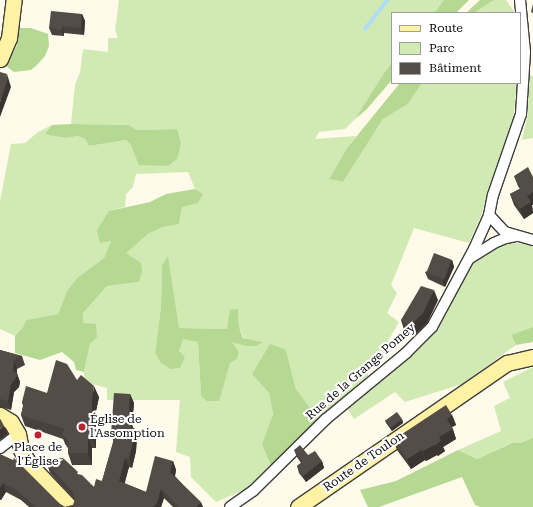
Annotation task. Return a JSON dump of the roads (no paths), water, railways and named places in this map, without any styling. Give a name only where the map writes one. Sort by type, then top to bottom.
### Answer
[{"type":"main road","points":[[0,59],[9,38],[14,0]]},
{"type":"main road","name":"Route de Toulon","points":[[298,507],[507,363],[533,357]]},
{"type":"main road","points":[[10,424],[21,450],[30,465],[70,507]]},
{"type":"street","name":"Rue de la Grange Pomey","points":[[230,507],[253,492],[326,419],[406,353],[432,327],[468,259],[489,215],[493,195],[521,114],[525,52],[520,0]]},
{"type":"street","points":[[489,215],[505,232],[533,240]]},
{"type":"street","points":[[468,259],[494,243],[516,236]]},
{"type":"street","points":[[0,448],[10,424]]},
{"type":"waterway","points":[[365,29],[388,0]]},
{"type":"place","name":"Église de l'Assomption","points":[[82,427]]},
{"type":"place","name":"Place de l'Église","points":[[38,435]]}]
